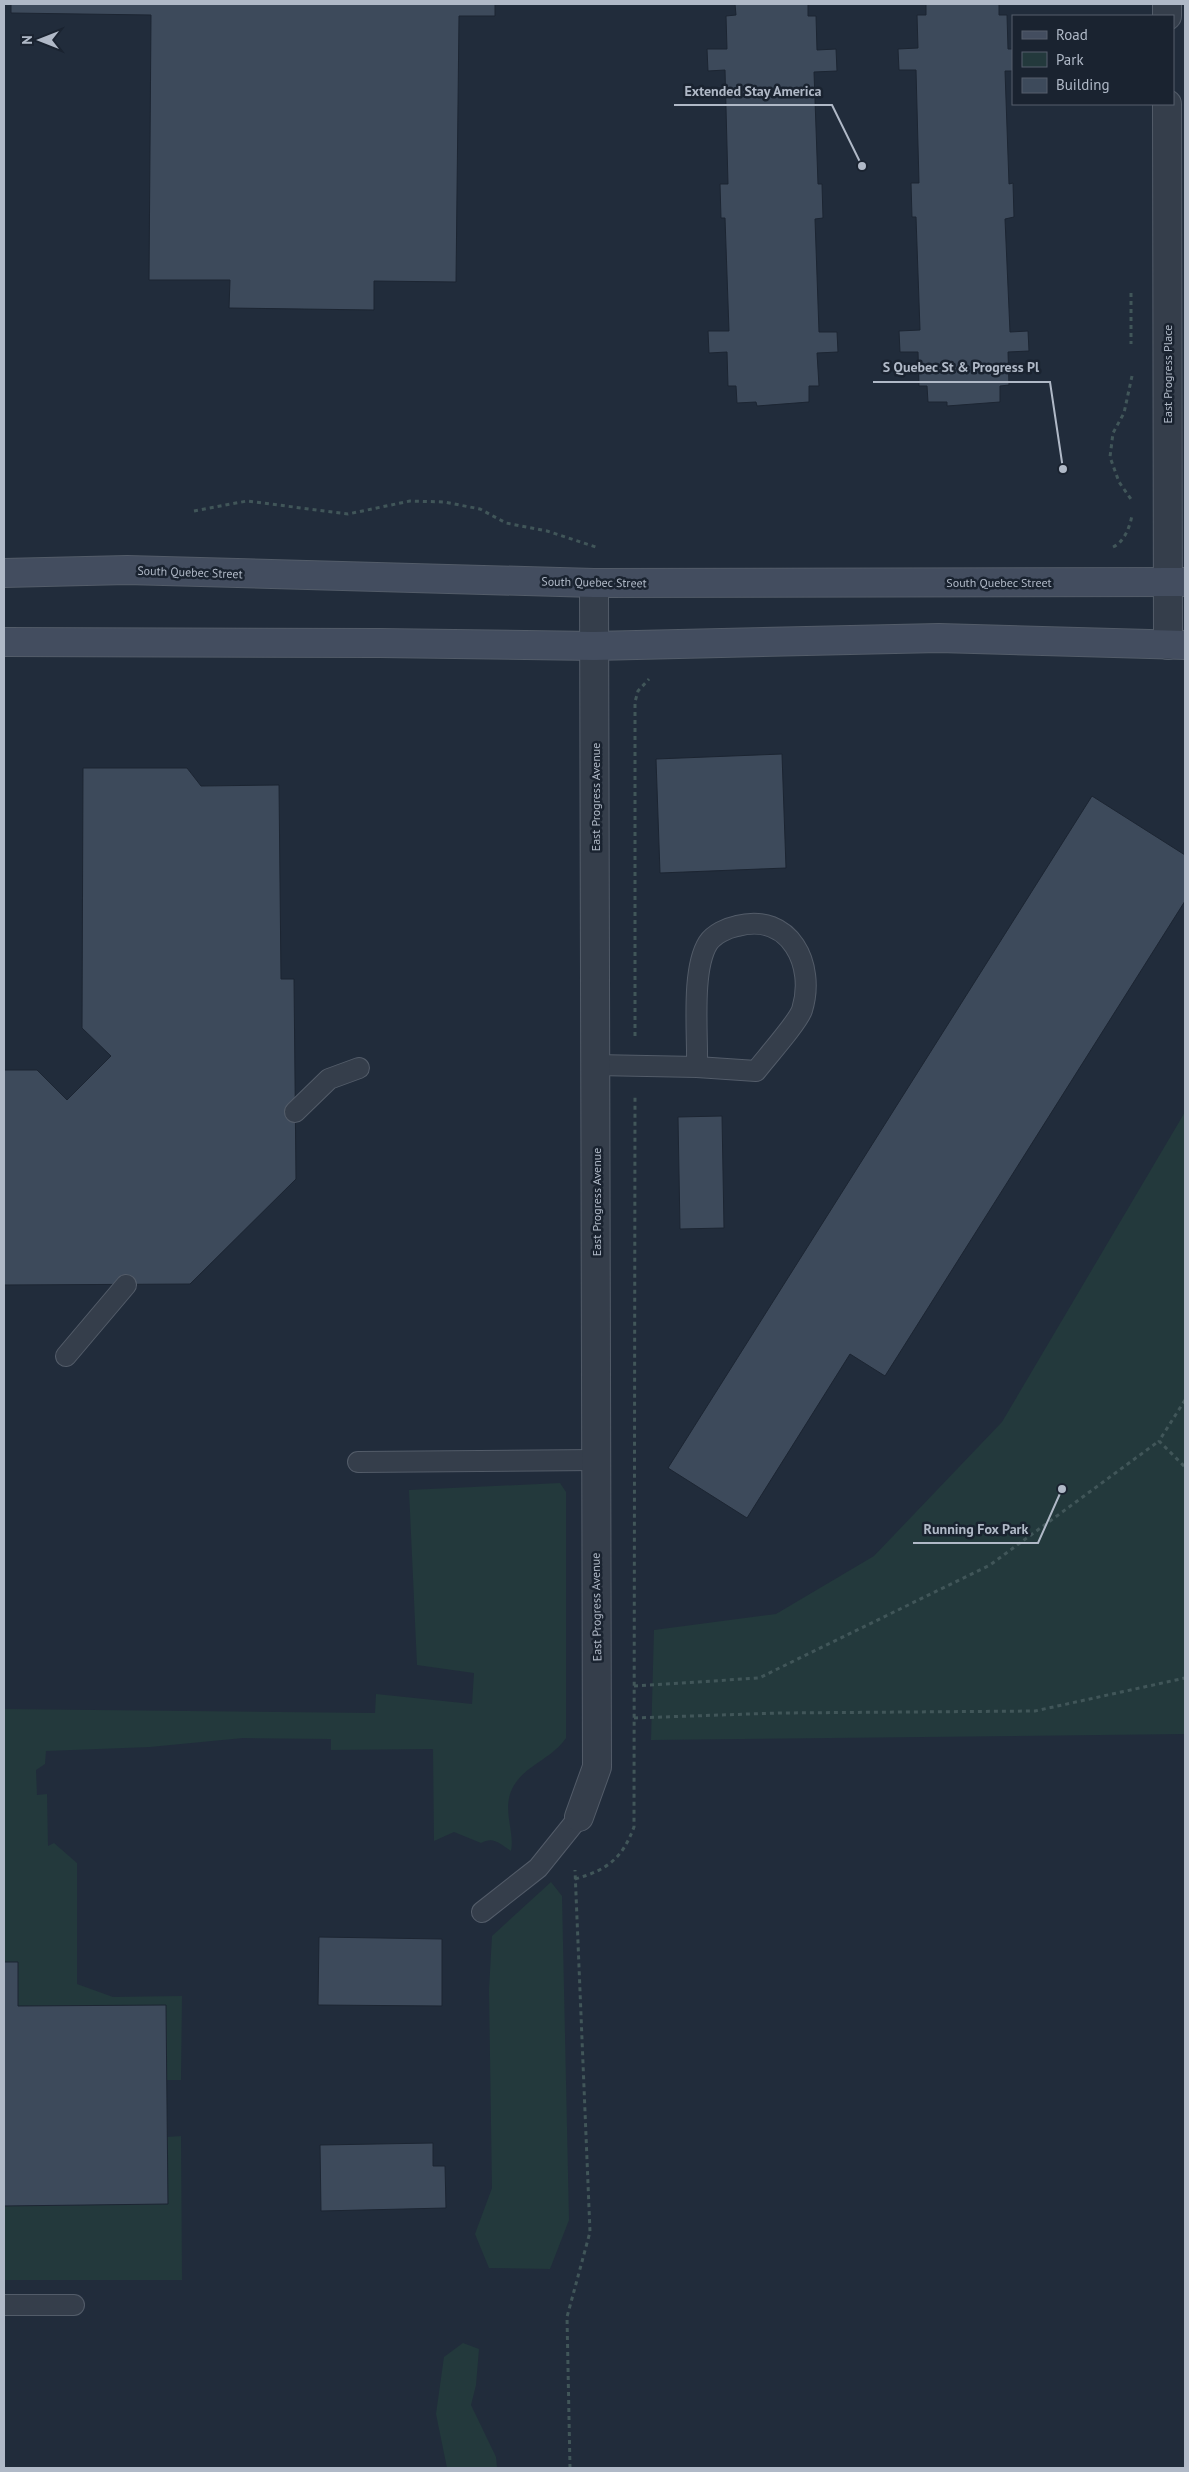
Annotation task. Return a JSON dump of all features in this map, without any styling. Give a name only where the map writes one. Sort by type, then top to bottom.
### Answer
[{"type":"main road","name":"South Quebec Street","points":[[4,574],[127,570],[594,583],[1176,582]]},
{"type":"main road","points":[[4,642],[380,643],[594,646],[939,638],[1176,645]]},
{"type":"street","name":"East Progress Place","points":[[1167,105],[1176,645]]},
{"type":"street","name":"East Progress Avenue","points":[[579,1817],[597,1767],[594,583]]},
{"type":"lane","points":[[596,1065],[697,1067],[756,1071],[801,1012],[808,984],[801,955],[789,937],[769,926],[746,923],[725,928],[709,942],[698,974],[697,1067]]},
{"type":"lane","points":[[295,1112],[329,1079],[359,1068]]},
{"type":"lane","points":[[66,1356],[126,1285]]},
{"type":"lane","points":[[358,1462],[595,1460]]},
{"type":"lane","points":[[482,1912],[538,1868],[579,1817]]},
{"type":"lane","points":[[4,2305],[74,2305]]},
{"type":"path","points":[[1131,288],[1131,347]]},
{"type":"path","points":[[1105,551],[1118,544],[1130,525],[1134,503],[1119,482],[1110,457],[1114,433],[1124,413],[1132,376],[1132,366]]},
{"type":"path","points":[[194,512],[247,501],[348,514],[410,501],[444,502],[480,509],[506,522],[548,531],[607,552]]},
{"type":"path","points":[[635,1686],[635,702],[644,682],[654,675]]},
{"type":"path","points":[[597,1688],[759,1678],[990,1565],[1159,1441],[1185,1400]]},
{"type":"path","points":[[1159,1441],[1185,1467]]},
{"type":"path","points":[[634,1718],[778,1712],[1034,1711],[1185,1678]]},
{"type":"path","points":[[570,2468],[567,2317],[590,2232],[575,1868]]},
{"type":"green space","points":[[1185,1112],[1185,1734],[651,1740],[654,1630],[776,1614],[874,1556],[1002,1422]]},
{"type":"green space","points":[[560,1483],[566,1492],[566,1738],[553,1752],[523,1774],[512,1789],[508,1805],[511,1851],[497,1842],[490,1840],[481,1843],[454,1832],[434,1841],[433,1749],[331,1750],[331,1739],[243,1738],[150,1747],[46,1751],[45,1764],[36,1770],[37,1795],[47,1794],[48,1846],[54,1843],[77,1863],[77,1984],[113,1997],[182,1996],[181,2080],[167,2080],[165,2005],[18,2006],[18,1962],[4,1962],[4,1709],[375,1713],[376,1694],[472,1704],[474,1673],[417,1665],[409,1490]]},
{"type":"green space","points":[[551,1882],[562,1896],[569,2220],[550,2269],[489,2268],[475,2234],[492,2188],[489,1990],[492,1936]]},
{"type":"green space","points":[[181,2136],[182,2280],[4,2280],[4,2206],[168,2204],[167,2137]]},
{"type":"green space","points":[[463,2343],[479,2349],[476,2385],[471,2405],[496,2457],[497,2468],[447,2468],[436,2414],[444,2357]]},
{"type":"building","points":[[11,4],[495,4],[495,16],[459,16],[456,282],[374,281],[374,310],[229,308],[230,280],[149,280],[151,15],[11,13]]},
{"type":"building","points":[[735,4],[808,4],[808,16],[816,16],[817,50],[836,49],[837,71],[814,72],[818,184],[822,184],[823,218],[815,219],[819,332],[837,332],[838,352],[817,353],[819,386],[809,386],[809,402],[757,406],[756,402],[737,403],[736,386],[728,386],[727,352],[709,353],[708,331],[729,331],[725,218],[721,218],[720,184],[728,184],[725,70],[708,71],[707,49],[727,49],[726,16],[736,15]]},
{"type":"building","points":[[926,4],[999,4],[999,15],[1007,15],[1008,49],[1012,49],[1012,71],[1005,71],[1009,184],[1013,183],[1014,217],[1005,219],[1010,332],[1028,331],[1029,351],[1008,352],[1009,385],[1000,386],[1000,402],[947,406],[947,402],[928,402],[927,386],[919,386],[918,352],[900,352],[899,331],[920,330],[916,217],[912,217],[911,183],[919,183],[916,70],[899,70],[898,49],[918,48],[917,15],[926,15]]},
{"type":"building","points":[[782,754],[786,868],[660,873],[656,759]]},
{"type":"building","points":[[83,768],[187,768],[201,786],[279,785],[281,979],[294,979],[296,1179],[190,1284],[4,1285],[4,1070],[37,1070],[67,1100],[111,1056],[82,1028]]},
{"type":"building","points":[[1092,796],[1185,855],[1185,901],[885,1376],[850,1354],[747,1518],[668,1468]]},
{"type":"building","points":[[722,1116],[724,1228],[680,1229],[678,1117]]},
{"type":"building","points":[[319,1937],[442,1939],[442,2006],[318,2005]]},
{"type":"building","points":[[4,1962],[18,1962],[18,2006],[166,2005],[168,2204],[4,2206]]},
{"type":"building","points":[[433,2143],[433,2166],[445,2166],[446,2208],[321,2211],[320,2145]]},
{"type":"place","name":"Extended Stay America","points":[[862,166]]},
{"type":"place","name":"S Quebec St & Progress Pl","points":[[1063,469]]},
{"type":"place","name":"Running Fox Park","points":[[1062,1489]]}]
